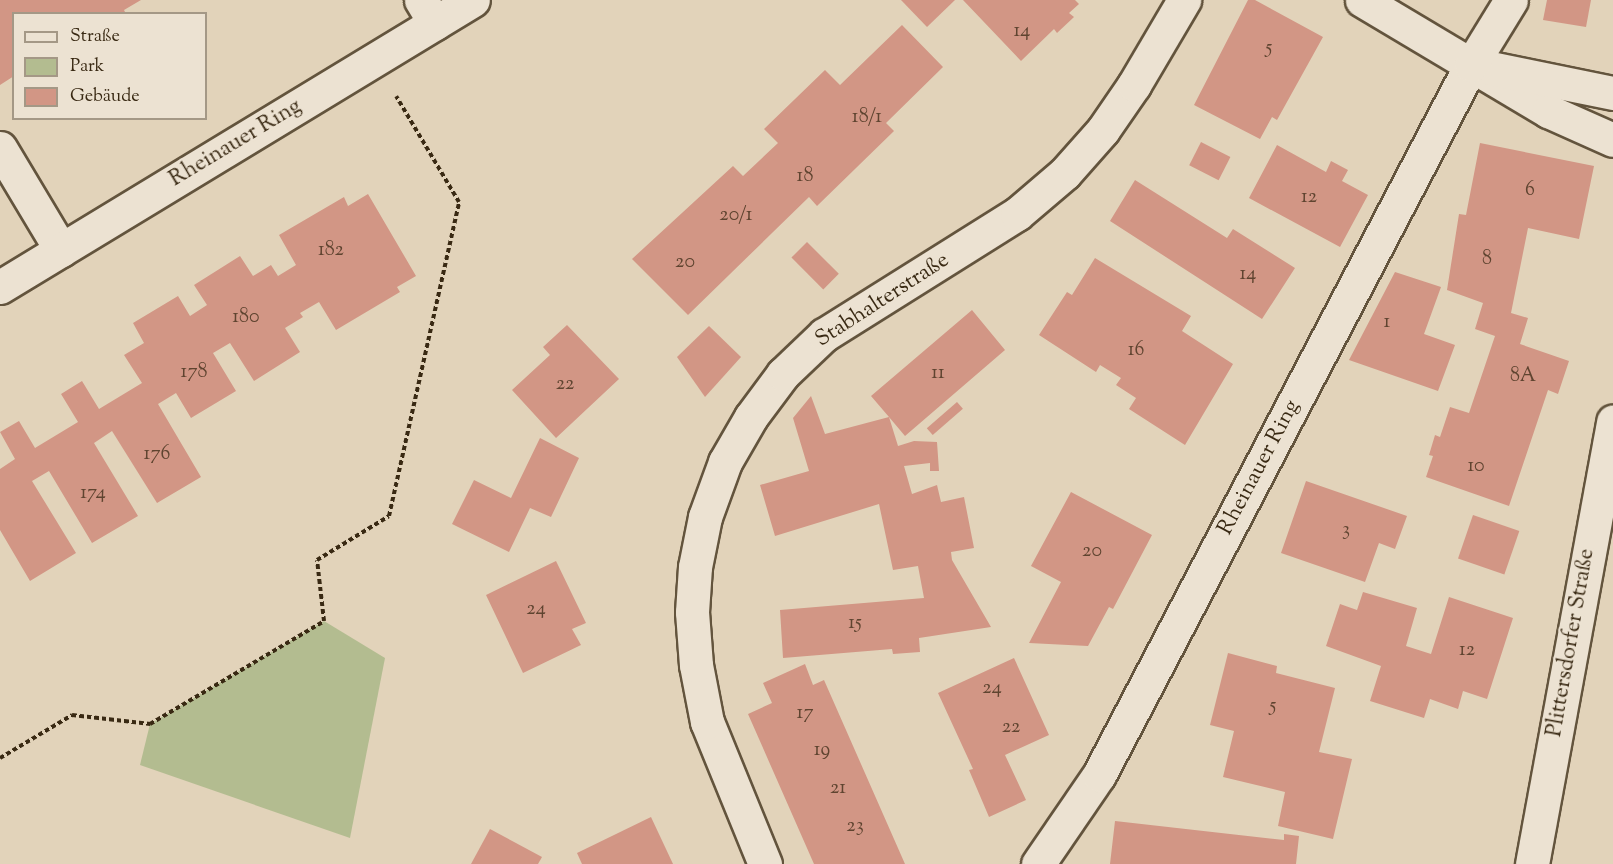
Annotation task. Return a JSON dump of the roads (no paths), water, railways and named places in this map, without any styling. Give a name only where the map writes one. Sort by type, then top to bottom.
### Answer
[{"type":"street","name":"Rheinauer Ring","points":[[0,288],[374,60],[428,12],[473,0]]},
{"type":"street","name":"Stabhalterstraße","points":[[765,864],[707,722],[696,665],[692,612],[695,567],[705,518],[725,462],[751,417],[783,374],[824,335],[1017,214],[1065,173],[1103,130],[1134,85],[1184,0]]},
{"type":"street","points":[[1362,0],[1548,111],[1613,140]]},
{"type":"street","name":"Rheinauer Ring","points":[[1038,864],[1099,776],[1471,65],[1511,0]]},
{"type":"street","points":[[1471,65],[1583,84],[1613,93]]},
{"type":"street","points":[[0,148],[61,250]]},
{"type":"street","name":"Plittersdorfer Straße","points":[[1532,864],[1613,421]]}]
